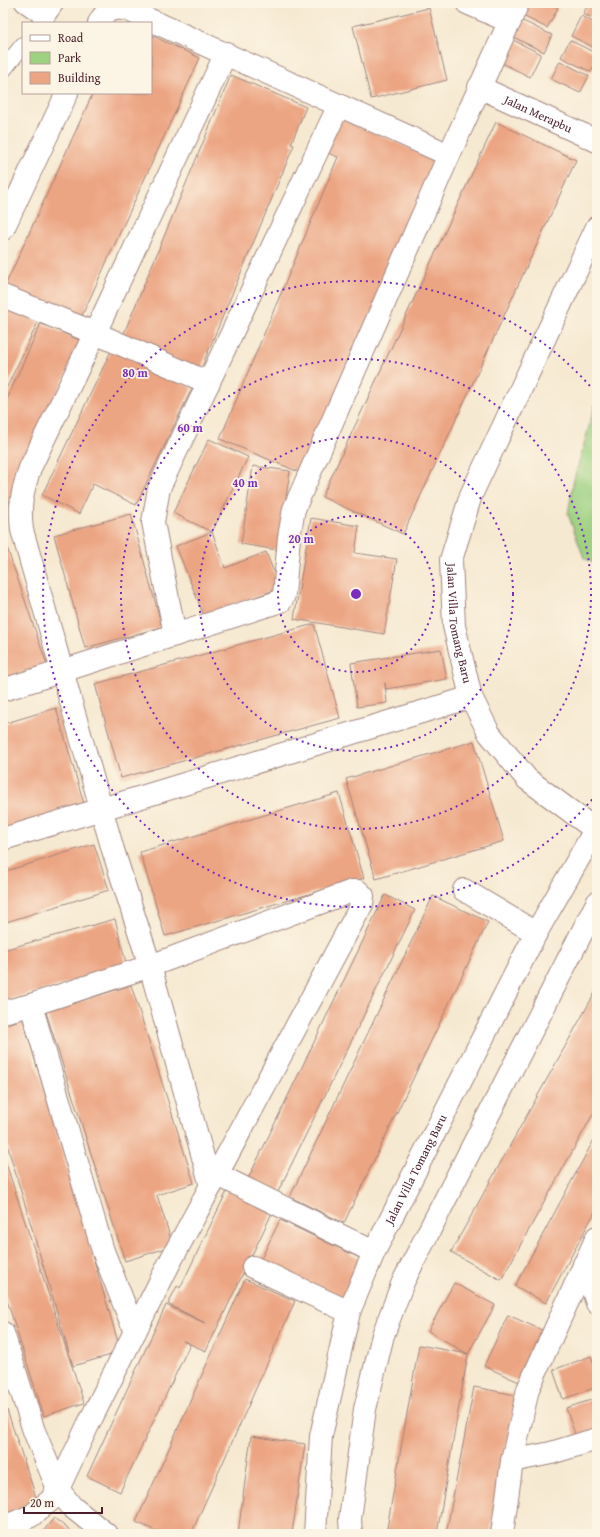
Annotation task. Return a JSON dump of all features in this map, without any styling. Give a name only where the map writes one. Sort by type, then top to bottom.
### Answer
[{"type":"street","points":[[3,690],[281,600],[284,595],[289,537],[294,509],[448,155],[514,13],[467,3]]},
{"type":"street","points":[[100,22],[103,15],[111,10],[119,8],[128,10],[226,53],[448,155]]},
{"type":"street","points":[[226,53],[30,468],[22,490],[20,511],[22,530],[61,671],[213,1180],[374,1252]]},
{"type":"street","name":"Jalan Merapbu","points":[[479,87],[597,141]]},
{"type":"street","points":[[3,229],[67,94]]},
{"type":"street","points":[[175,635],[153,522],[159,488],[339,105]]},
{"type":"street","name":"Jalan Villa Tomang Baru","points":[[315,1534],[321,1436],[349,1312],[374,1252],[536,934],[596,831],[527,779],[489,734],[471,697],[454,626],[451,560],[471,496],[596,232]]},
{"type":"street","points":[[3,296],[95,333],[209,383]]},
{"type":"street","points":[[3,839],[471,697]]},
{"type":"street","points":[[464,890],[536,934]]},
{"type":"street","points":[[3,1012],[31,1005],[150,966],[352,891],[358,891],[363,896],[363,900],[358,911],[170,1262],[58,1488],[51,1500],[31,1516],[3,1527]]},
{"type":"street","points":[[351,1534],[350,1519],[365,1409],[384,1335],[403,1282],[597,903]]},
{"type":"street","points":[[31,1005],[103,1251],[135,1332]]},
{"type":"street","points":[[502,1534],[512,1461],[528,1389],[590,1262],[597,1237]]},
{"type":"street","points":[[590,1262],[597,1303]]},
{"type":"street","points":[[252,1267],[349,1312]]},
{"type":"street","points":[[3,1332],[11,1390],[34,1431],[58,1488],[72,1507],[106,1534]]},
{"type":"street","points":[[512,1461],[551,1453],[597,1439]]},
{"type":"lane","points":[[23,3],[44,21],[56,3]]},
{"type":"lane","points":[[3,70],[22,46]]},
{"type":"green space","points":[[597,399],[597,565],[584,558],[568,514],[574,479]]},
{"type":"building","points":[[524,3],[548,3],[558,8],[547,28],[519,14]]},
{"type":"building","points":[[589,3],[597,3],[597,20],[583,14]]},
{"type":"building","points":[[429,8],[447,80],[371,99],[353,26]]},
{"type":"building","points":[[581,16],[597,24],[597,49],[571,36]]},
{"type":"building","points":[[521,20],[552,35],[544,52],[513,37]]},
{"type":"building","points":[[152,35],[200,58],[80,320],[5,286],[93,94],[152,94]]},
{"type":"building","points":[[513,40],[541,54],[530,77],[502,63]]},
{"type":"building","points":[[570,40],[597,54],[597,61],[591,72],[561,57]]},
{"type":"building","points":[[560,61],[589,76],[580,93],[551,79]]},
{"type":"building","points":[[231,75],[306,107],[291,144],[294,145],[200,371],[122,338]]},
{"type":"building","points":[[339,118],[439,161],[306,475],[220,439],[338,157],[325,152]]},
{"type":"building","points":[[496,122],[576,160],[403,534],[322,497]]},
{"type":"building","points":[[6,306],[38,322],[3,395],[3,312]]},
{"type":"building","points":[[41,323],[81,341],[3,516],[3,408]]},
{"type":"building","points":[[112,349],[192,388],[136,505],[93,484],[79,514],[42,495]]},
{"type":"building","points":[[209,439],[248,457],[212,532],[173,513]]},
{"type":"building","points":[[253,466],[290,471],[278,550],[241,544]]},
{"type":"building","points":[[131,514],[162,627],[85,648],[54,535]]},
{"type":"building","points":[[311,518],[359,526],[355,553],[397,559],[384,634],[294,619]]},
{"type":"building","points":[[212,532],[225,568],[266,552],[280,588],[204,616],[176,546]]},
{"type":"building","points":[[3,536],[47,665],[7,678],[3,668]]},
{"type":"building","points":[[314,624],[340,718],[121,778],[95,684]]},
{"type":"building","points":[[441,649],[447,679],[386,689],[385,683],[387,703],[357,707],[351,663]]},
{"type":"building","points":[[56,708],[85,807],[3,831],[3,724]]},
{"type":"building","points":[[474,741],[504,841],[376,879],[346,779]]},
{"type":"building","points":[[339,793],[364,878],[165,936],[140,852]]},
{"type":"building","points":[[94,844],[109,890],[3,923],[3,872]]},
{"type":"building","points":[[385,895],[415,910],[277,1194],[248,1179]]},
{"type":"building","points":[[433,896],[488,922],[344,1223],[290,1197]]},
{"type":"building","points":[[115,919],[127,967],[3,1001],[3,950]]},
{"type":"building","points":[[131,985],[194,1183],[157,1195],[173,1246],[125,1261],[46,1012]]},
{"type":"building","points":[[597,989],[597,1107],[501,1280],[451,1252]]},
{"type":"building","points":[[23,1019],[121,1352],[73,1366],[3,1131],[3,1025]]},
{"type":"building","points":[[597,1134],[597,1208],[546,1303],[515,1286]]},
{"type":"building","points":[[3,1154],[84,1403],[44,1416],[3,1288]]},
{"type":"building","points":[[228,1189],[273,1211],[206,1351],[190,1344],[120,1492],[87,1476],[166,1305],[205,1323],[168,1304],[177,1286],[180,1288]]},
{"type":"building","points":[[280,1220],[362,1259],[340,1305],[258,1265]]},
{"type":"building","points":[[245,1279],[295,1301],[191,1534],[163,1534],[136,1522]]},
{"type":"building","points":[[454,1283],[495,1305],[468,1354],[428,1331]]},
{"type":"building","points":[[508,1315],[542,1330],[519,1382],[484,1366]]},
{"type":"building","points":[[419,1345],[468,1354],[437,1534],[386,1534]]},
{"type":"building","points":[[591,1356],[597,1374],[597,1387],[563,1399],[553,1370]]},
{"type":"building","points":[[474,1387],[516,1395],[490,1534],[446,1534]]},
{"type":"building","points":[[597,1398],[597,1430],[576,1437],[566,1408]]},
{"type":"building","points":[[7,1410],[39,1506],[3,1518],[3,1412]]},
{"type":"building","points":[[251,1436],[305,1444],[292,1534],[238,1534]]},
{"type":"building","points":[[54,1518],[72,1532],[74,1534],[41,1534]]}]
